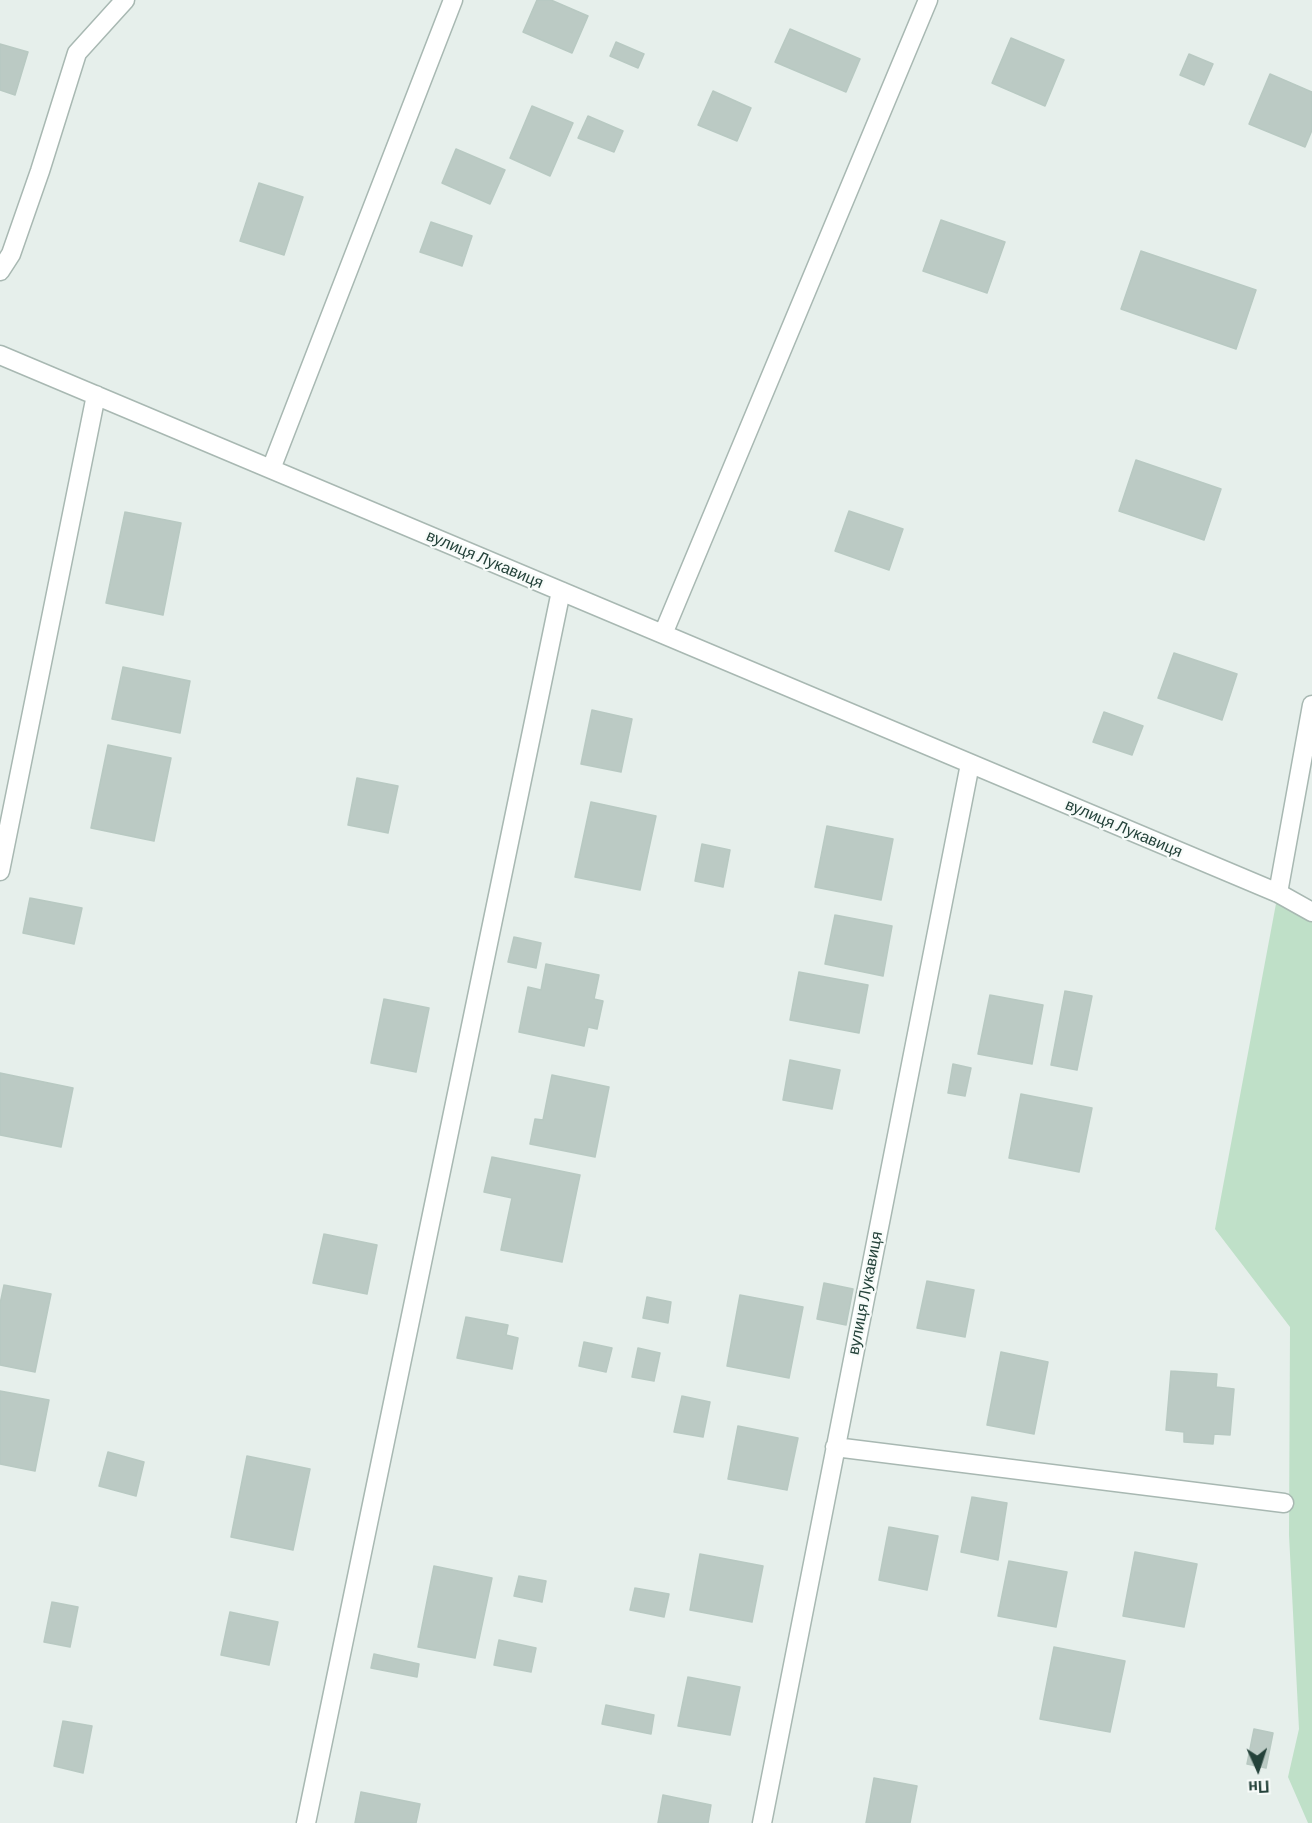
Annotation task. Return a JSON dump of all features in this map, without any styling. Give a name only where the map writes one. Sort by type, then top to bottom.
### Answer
[{"type":"street","points":[[0,272],[11,254],[77,53],[125,0]]},
{"type":"street","points":[[271,469],[453,0]]},
{"type":"street","points":[[663,634],[928,0]]},
{"type":"street","name":"вулиця Лукавиця","points":[[0,355],[1278,892],[1312,912]]},
{"type":"street","points":[[0,871],[96,395]]},
{"type":"street","points":[[306,1823],[561,591]]},
{"type":"street","points":[[1278,892],[1312,705]]},
{"type":"street","name":"вулиця Лукавиця","points":[[762,1823],[969,764]]},
{"type":"street","points":[[835,1447],[1284,1503]]},
{"type":"green space","points":[[1278,893],[1312,912],[1312,1823],[1308,1823],[1288,1777],[1299,1729],[1289,1535],[1290,1327],[1215,1229]]},
{"type":"building","points":[[537,0],[551,0],[588,16],[572,53],[523,32]]},
{"type":"building","points":[[790,29],[860,59],[846,92],[775,62]]},
{"type":"building","points":[[1011,38],[1064,60],[1045,106],[992,83]]},
{"type":"building","points":[[616,42],[644,54],[638,68],[610,56]]},
{"type":"building","points":[[0,44],[28,52],[15,95],[0,90]]},
{"type":"building","points":[[1189,54],[1213,64],[1204,85],[1180,75]]},
{"type":"building","points":[[1270,74],[1312,92],[1312,130],[1305,147],[1249,124]]},
{"type":"building","points":[[713,91],[751,108],[737,141],[698,125]]},
{"type":"building","points":[[532,106],[573,123],[550,176],[510,158]]},
{"type":"building","points":[[588,116],[623,131],[614,152],[578,138]]},
{"type":"building","points":[[456,149],[505,170],[490,204],[442,183]]},
{"type":"building","points":[[259,183],[303,197],[284,255],[240,241]]},
{"type":"building","points":[[941,220],[1005,242],[987,293],[923,271]]},
{"type":"building","points":[[431,222],[472,236],[462,266],[420,252]]},
{"type":"building","points":[[1141,251],[1256,290],[1236,349],[1121,309]]},
{"type":"building","points":[[1136,460],[1221,489],[1204,540],[1119,511]]},
{"type":"building","points":[[849,511],[903,529],[889,570],[835,551]]},
{"type":"building","points":[[125,512],[181,523],[163,615],[106,603]]},
{"type":"building","points":[[1174,653],[1237,674],[1222,720],[1158,698]]},
{"type":"building","points":[[123,667],[190,681],[180,733],[112,719]]},
{"type":"building","points":[[592,710],[632,719],[621,772],[581,764]]},
{"type":"building","points":[[1104,712],[1143,726],[1132,755],[1093,742]]},
{"type":"building","points":[[108,745],[171,758],[154,841],[91,828]]},
{"type":"building","points":[[357,778],[398,786],[388,833],[348,825]]},
{"type":"building","points":[[591,802],[656,816],[640,890],[575,877]]},
{"type":"building","points":[[827,826],[893,839],[881,900],[815,887]]},
{"type":"building","points":[[702,844],[730,850],[723,887],[695,881]]},
{"type":"building","points":[[30,898],[82,908],[74,944],[23,933]]},
{"type":"building","points":[[835,915],[892,926],[883,976],[825,964]]},
{"type":"building","points":[[514,937],[541,943],[536,968],[508,962]]},
{"type":"building","points":[[546,964],[599,975],[594,999],[603,1001],[597,1029],[588,1027],[584,1046],[519,1032],[528,987],[541,990]]},
{"type":"building","points":[[799,972],[868,985],[859,1033],[790,1020]]},
{"type":"building","points":[[1065,991],[1092,996],[1077,1070],[1051,1065]]},
{"type":"building","points":[[990,995],[1043,1005],[1032,1064],[978,1054]]},
{"type":"building","points":[[384,999],[429,1008],[416,1072],[371,1063]]},
{"type":"building","points":[[790,1060],[840,1070],[832,1109],[783,1100]]},
{"type":"building","points":[[953,1064],[971,1068],[965,1096],[948,1093]]},
{"type":"building","points":[[0,1073],[73,1088],[61,1147],[0,1135]]},
{"type":"building","points":[[552,1075],[609,1087],[595,1157],[530,1144],[535,1119],[543,1120]]},
{"type":"building","points":[[1021,1094],[1092,1108],[1079,1172],[1009,1158]]},
{"type":"building","points":[[492,1157],[580,1175],[562,1262],[501,1250],[512,1198],[484,1192]]},
{"type":"building","points":[[324,1234],[377,1245],[367,1294],[313,1283]]},
{"type":"building","points":[[927,1281],[974,1290],[965,1337],[917,1328]]},
{"type":"building","points":[[824,1283],[853,1289],[846,1325],[817,1319]]},
{"type":"building","points":[[4,1285],[51,1294],[35,1372],[0,1365],[0,1304]]},
{"type":"building","points":[[740,1295],[803,1307],[789,1378],[727,1366]]},
{"type":"building","points":[[647,1297],[671,1302],[668,1323],[643,1318]]},
{"type":"building","points":[[466,1317],[508,1325],[506,1335],[518,1338],[512,1369],[457,1358]]},
{"type":"building","points":[[584,1342],[612,1348],[606,1372],[579,1366]]},
{"type":"building","points":[[638,1348],[660,1353],[654,1381],[632,1377]]},
{"type":"building","points":[[1001,1352],[1048,1362],[1034,1434],[987,1425]]},
{"type":"building","points":[[1171,1371],[1217,1374],[1216,1387],[1234,1389],[1230,1435],[1214,1434],[1213,1444],[1184,1442],[1184,1432],[1166,1430]]},
{"type":"building","points":[[0,1391],[49,1400],[35,1471],[0,1464]]},
{"type":"building","points":[[682,1396],[710,1402],[703,1437],[674,1432]]},
{"type":"building","points":[[738,1426],[798,1438],[787,1490],[728,1479]]},
{"type":"building","points":[[108,1452],[144,1462],[136,1496],[99,1486]]},
{"type":"building","points":[[247,1456],[310,1469],[293,1550],[231,1537]]},
{"type":"building","points":[[972,1497],[1007,1503],[998,1560],[961,1552]]},
{"type":"building","points":[[889,1527],[938,1536],[927,1590],[879,1580]]},
{"type":"building","points":[[1135,1552],[1197,1564],[1184,1627],[1123,1616]]},
{"type":"building","points":[[700,1554],[763,1566],[752,1622],[690,1610]]},
{"type":"building","points":[[1009,1561],[1067,1572],[1056,1627],[998,1616]]},
{"type":"building","points":[[434,1566],[492,1578],[475,1658],[418,1647]]},
{"type":"building","points":[[519,1576],[546,1581],[542,1602],[514,1596]]},
{"type":"building","points":[[635,1588],[669,1594],[664,1617],[630,1610]]},
{"type":"building","points":[[52,1602],[78,1607],[70,1647],[44,1642]]},
{"type":"building","points":[[230,1612],[278,1622],[269,1665],[221,1655]]},
{"type":"building","points":[[499,1640],[536,1648],[531,1672],[494,1665]]},
{"type":"building","points":[[1054,1647],[1125,1661],[1110,1732],[1040,1719]]},
{"type":"building","points":[[374,1654],[419,1664],[417,1677],[371,1668]]},
{"type":"building","points":[[688,1677],[740,1687],[730,1735],[678,1726]]},
{"type":"building","points":[[606,1705],[654,1715],[651,1734],[602,1724]]},
{"type":"building","points":[[63,1721],[92,1726],[83,1773],[54,1766]]},
{"type":"building","points":[[1254,1729],[1273,1733],[1266,1768],[1247,1764]]},
{"type":"building","points":[[874,1778],[917,1786],[910,1823],[866,1823]]},
{"type":"building","points":[[361,1792],[420,1804],[416,1823],[355,1823]]},
{"type":"building","points":[[663,1795],[711,1805],[708,1823],[658,1823]]}]
